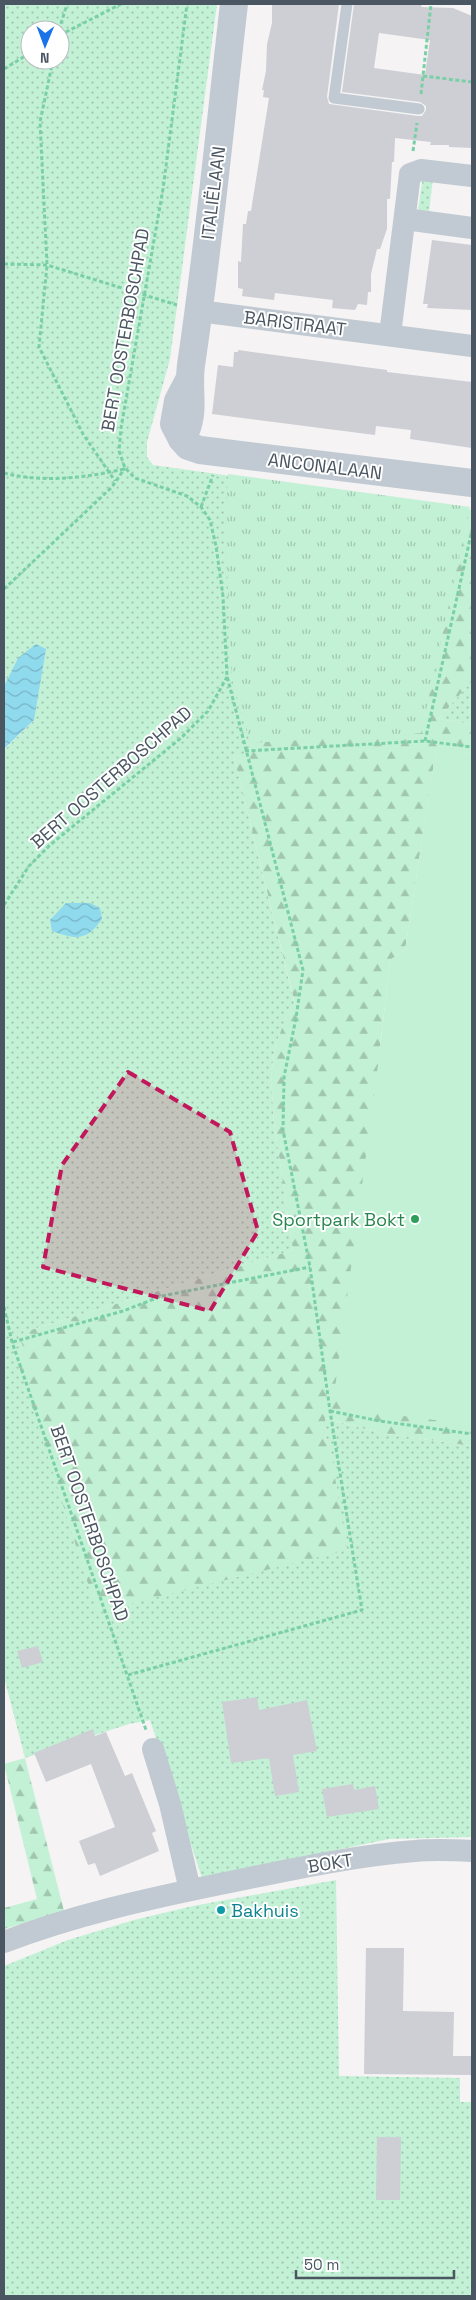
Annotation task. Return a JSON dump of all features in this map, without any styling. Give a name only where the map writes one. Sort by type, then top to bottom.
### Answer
[{"type":"street","name":"ITALIËLAAN","points":[[182,439],[174,424],[178,401],[188,382],[199,311],[234,4]]},
{"type":"street","points":[[390,335],[410,174],[421,170],[472,176]]},
{"type":"street","points":[[405,219],[472,228]]},
{"type":"street","name":"BARISTRAAT","points":[[199,311],[472,346]]},
{"type":"street","name":"ANCONALAAN","points":[[182,439],[188,446],[224,454],[472,483]]},
{"type":"street","points":[[153,1749],[170,1804],[190,1890]]},
{"type":"street","name":"BOKT","points":[[4,1942],[83,1915],[278,1872],[417,1850],[472,1851]]},
{"type":"lane","points":[[347,4],[334,98],[419,109]]},
{"type":"path","points":[[62,20],[67,4]]},
{"type":"path","points":[[70,30],[121,4]]},
{"type":"path","name":"BERT OOSTERBOSCHPAD","points":[[125,468],[119,451],[121,428],[163,189],[187,4]]},
{"type":"path","points":[[410,174],[431,4]]},
{"type":"path","points":[[4,69],[20,59]]},
{"type":"path","points":[[51,70],[40,122],[47,265],[39,347],[82,434],[115,481]]},
{"type":"path","points":[[423,76],[472,82]]},
{"type":"path","points":[[4,264],[47,265],[199,311]]},
{"type":"path","points":[[201,507],[210,482],[224,454]]},
{"type":"path","points":[[4,473],[24,478],[91,477],[125,468]]},
{"type":"path","points":[[4,589],[112,487],[125,468]]},
{"type":"path","points":[[125,468],[135,478],[187,496],[201,507],[210,520],[216,546],[223,596],[227,676],[303,970],[284,1077],[284,1130],[310,1267],[330,1411],[362,1610],[128,1675]]},
{"type":"path","points":[[425,741],[472,530]]},
{"type":"path","name":"BERT OOSTERBOSCHPAD","points":[[4,905],[29,866],[50,845],[180,738],[208,711],[227,676]]},
{"type":"path","points":[[246,751],[425,741],[472,747]]},
{"type":"path","points":[[12,1342],[69,1324],[123,1311],[162,1296],[310,1267]]},
{"type":"path","name":"BERT OOSTERBOSCHPAD","points":[[4,1306],[12,1342],[153,1749]]},
{"type":"path","points":[[330,1411],[380,1421],[472,1434]]},
{"type":"highlighted area","points":[[128,1072],[230,1132],[258,1231],[210,1311],[43,1267],[62,1165]]},
{"type":"green space","points":[[4,4],[217,4],[170,359],[147,442],[147,457],[153,465],[472,510],[472,516],[362,557],[290,649],[247,754],[234,757],[295,1005],[286,1017],[275,1047],[271,1075],[274,1122],[293,1250],[24,1332],[346,1550],[324,1418],[380,1433],[472,1446],[472,1837],[389,1839],[202,1878],[150,1720],[129,1724],[25,1758],[4,1677],[4,750],[34,720],[18,658],[4,686]]},
{"type":"green space","points":[[423,176],[433,178],[429,212],[418,211]]},
{"type":"green space","points":[[228,474],[470,507],[421,733],[250,743],[232,679],[225,523]]},
{"type":"green space","points":[[472,516],[472,681],[438,719],[472,724],[472,754],[436,750],[405,950],[390,960],[380,1049],[472,1408],[472,1446],[380,1433],[325,1418],[326,1438],[331,1453],[347,1550],[97,1612],[14,1350],[23,1347],[20,1337],[24,1332],[293,1250],[274,1122],[271,1075],[275,1047],[286,1017],[295,1004],[234,757],[247,753],[290,649],[362,557]]},
{"type":"green space","points":[[472,681],[472,724],[438,719]]},
{"type":"green space","name":"Sportpark Bokt","points":[[436,749],[472,754],[472,1425],[343,1408],[335,1388],[380,1050],[390,960],[405,950]]},
{"type":"green space","points":[[25,1758],[64,1911],[4,1929],[4,1908],[37,1899],[4,1764]]},
{"type":"green space","points":[[336,1880],[339,2076],[460,2078],[460,2102],[472,2102],[472,2296],[4,2296],[4,1966],[68,1940],[134,1920],[193,1906]]},
{"type":"water","points":[[36,644],[46,649],[34,720],[4,749],[4,686],[18,658]]},
{"type":"water","points":[[66,903],[90,903],[100,908],[102,919],[91,931],[80,937],[68,936],[52,931],[50,920]]},
{"type":"building","points":[[272,4],[339,4],[327,97],[329,104],[422,116],[426,106],[420,102],[342,92],[354,4],[422,4],[421,7],[453,8],[472,16],[472,148],[430,145],[431,142],[395,138],[390,199],[387,199],[387,229],[380,249],[377,249],[371,274],[371,292],[368,292],[367,305],[358,304],[355,310],[332,308],[333,300],[275,293],[274,300],[242,296],[243,289],[238,288],[238,261],[241,262],[243,224],[246,224],[248,211],[251,211],[269,98],[263,97],[264,90],[262,90],[266,71],[267,44],[272,23]],"holes":[[[379,33],[430,40],[425,75],[374,68]]]},
{"type":"building","points":[[432,240],[472,245],[472,310],[427,308],[428,304],[423,304]]},
{"type":"building","points":[[238,350],[387,370],[387,372],[472,382],[472,448],[410,439],[411,430],[376,426],[375,435],[212,414],[218,365],[233,367],[234,352],[238,352]]},
{"type":"building","points":[[38,1646],[43,1662],[22,1668],[17,1651]]},
{"type":"building","points":[[257,1697],[259,1710],[307,1700],[317,1751],[293,1755],[299,1792],[275,1796],[269,1758],[231,1763],[222,1702]]},
{"type":"building","points":[[93,1729],[95,1736],[106,1732],[125,1776],[132,1773],[156,1831],[152,1833],[159,1851],[100,1876],[95,1863],[88,1865],[79,1841],[115,1827],[91,1764],[46,1782],[34,1753]]},
{"type":"building","points":[[353,1784],[354,1790],[375,1786],[379,1809],[327,1817],[322,1789]]},
{"type":"building","points":[[366,1948],[404,1948],[403,2011],[454,2012],[453,2056],[472,2056],[472,2075],[364,2074]]},
{"type":"building","points":[[377,2137],[401,2137],[400,2200],[376,2200]]},
{"type":"place","name":"Sportpark Bokt","points":[[415,1219]]},
{"type":"place","name":"Bakhuis","points":[[221,1910]]}]
